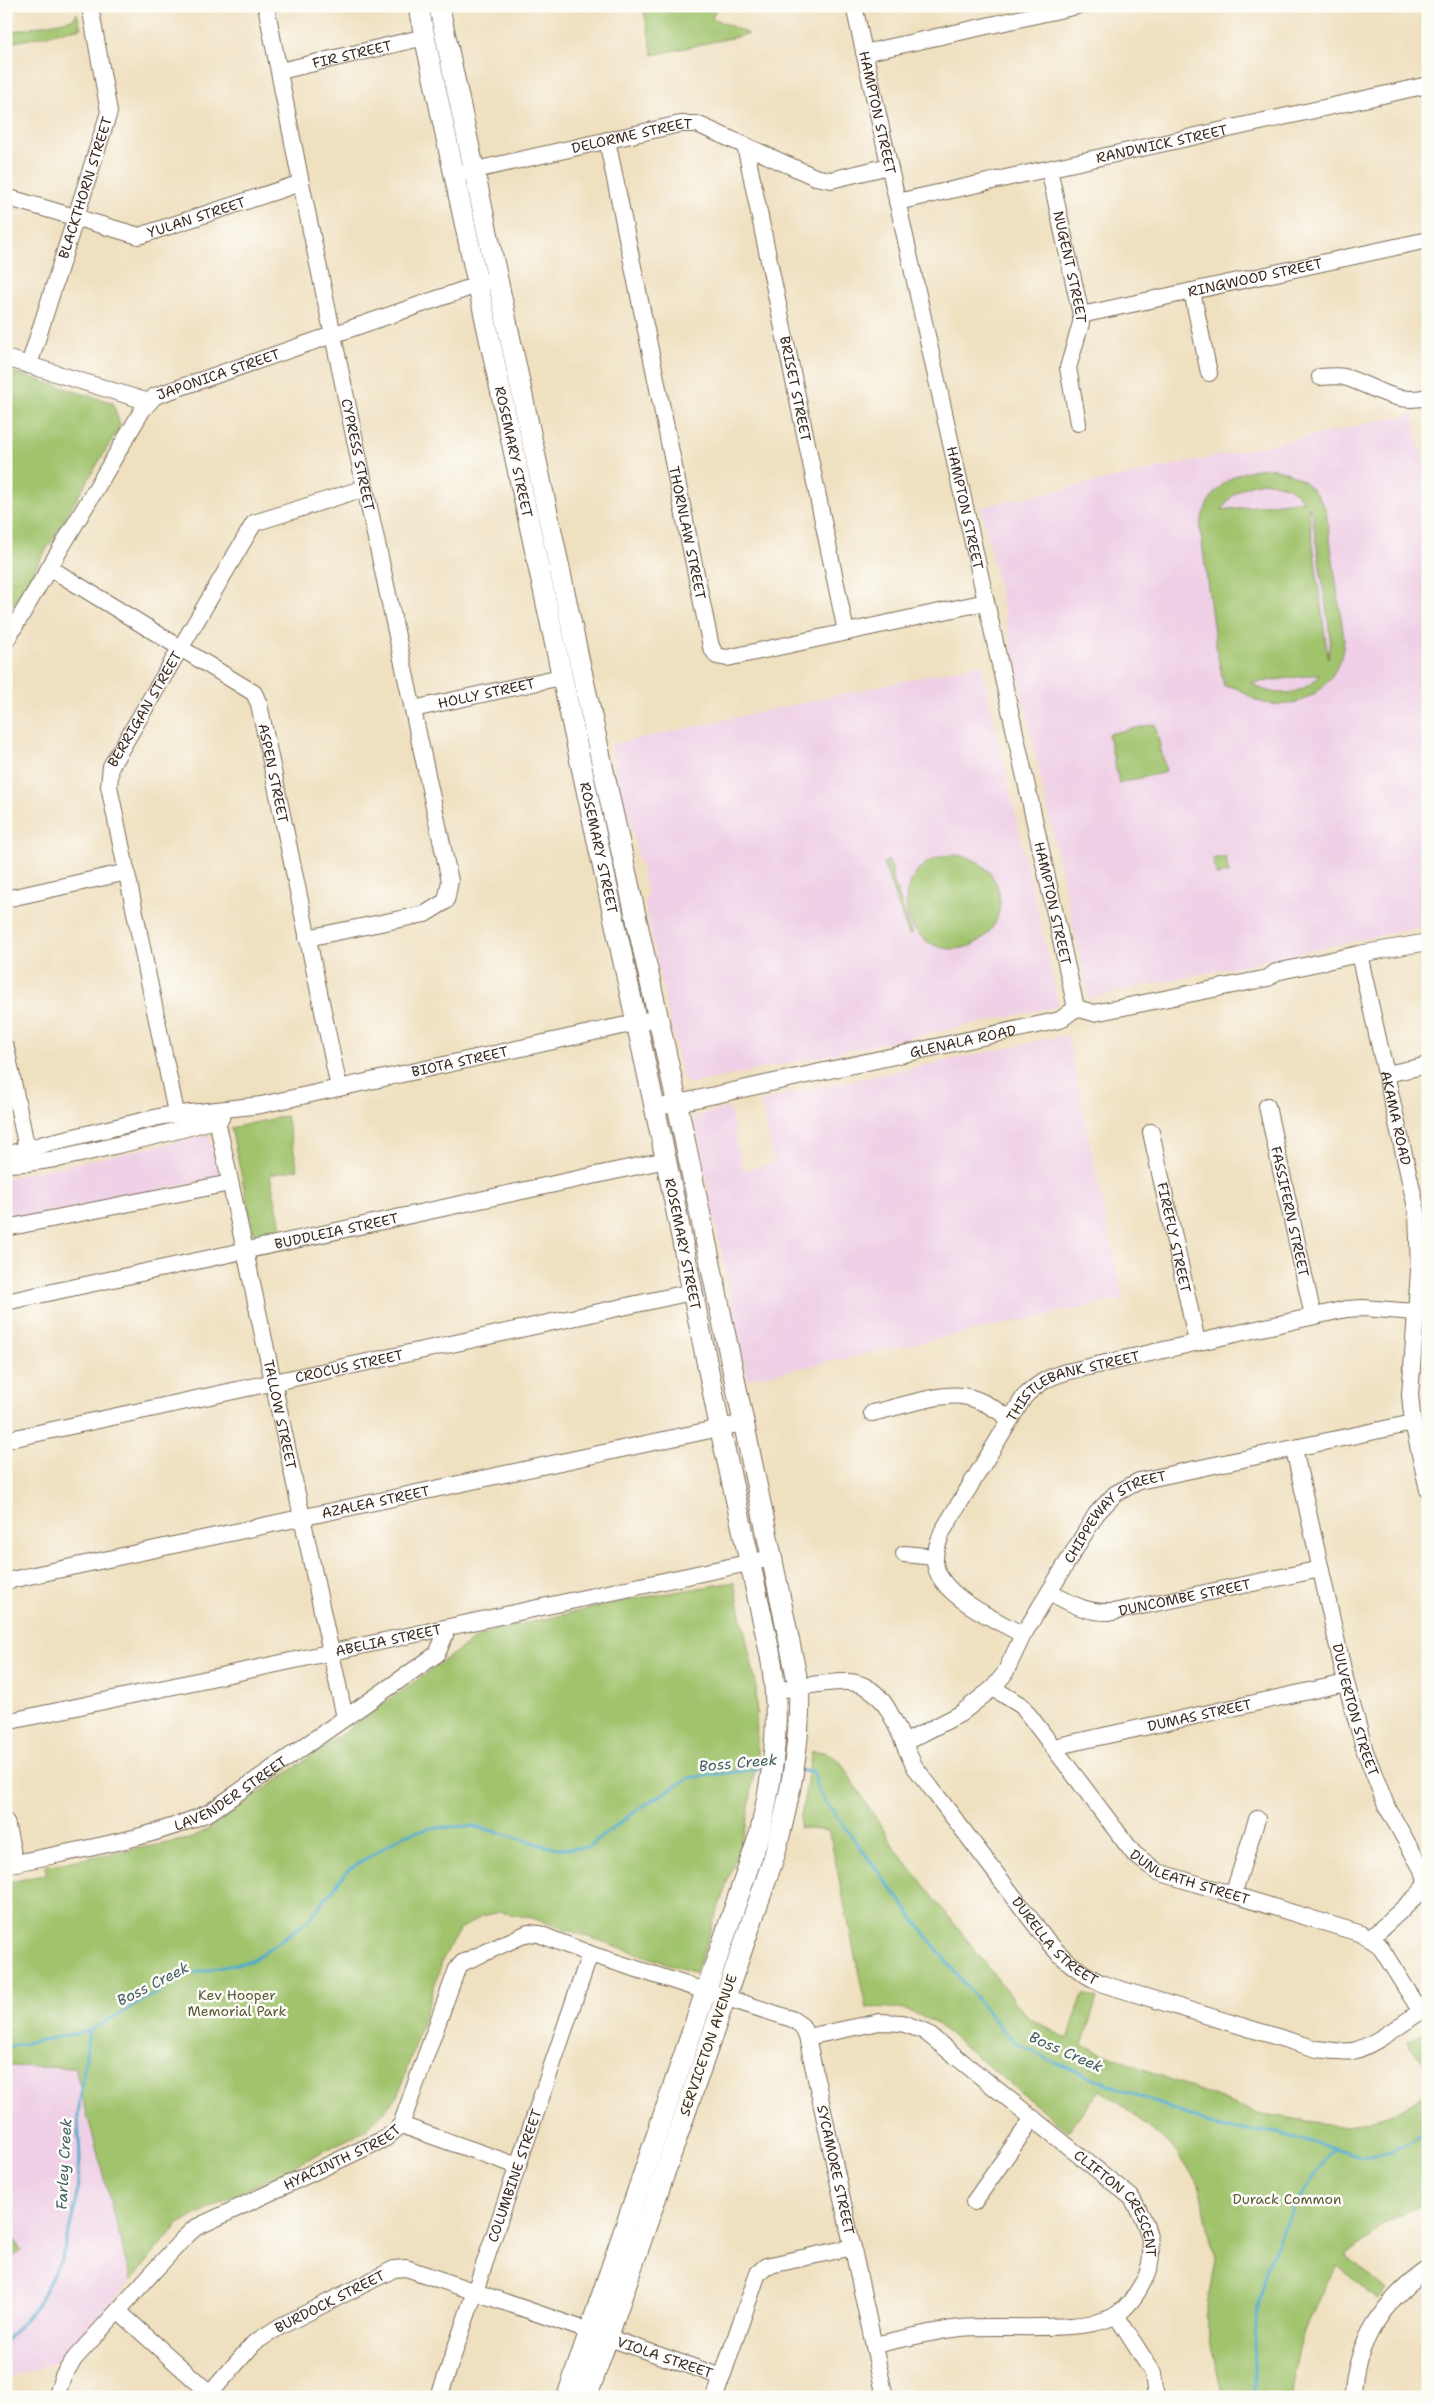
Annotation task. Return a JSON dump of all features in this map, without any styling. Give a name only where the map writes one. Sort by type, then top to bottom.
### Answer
[{"type":"main road","name":"ROSEMARY STREET","points":[[418,6],[425,38],[464,173]]},
{"type":"main road","name":"ROSEMARY STREET","points":[[439,6],[464,173],[487,282],[677,1103],[799,1688]]},
{"type":"main road","name":"ROSEMARY STREET","points":[[487,282],[561,677],[655,1108],[720,1428],[770,1653],[776,1690]]},
{"type":"main road","name":"SERVICETON AVENUE","points":[[587,2397],[599,2334],[682,2056],[716,1994],[774,1857],[784,1759],[799,1720],[799,1688]]},
{"type":"main road","name":"SERVICETON AVENUE","points":[[776,1690],[777,1731],[784,1759]]},
{"type":"main road","name":"SERVICETON AVENUE","points":[[567,2397],[599,2334]]},
{"type":"street","name":"BLACKTHORN STREET","points":[[30,365],[74,218],[109,112],[90,6]]},
{"type":"street","name":"CYPRESS STREET","points":[[266,6],[365,488],[450,881],[446,901],[425,914],[307,938]]},
{"type":"street","name":"HAMPTON STREET","points":[[854,6],[1076,1008]]},
{"type":"street","points":[[864,53],[1077,6]]},
{"type":"street","name":"FIR STREET","points":[[280,71],[425,38]]},
{"type":"street","name":"RANDWICK STREET","points":[[897,202],[1428,85]]},
{"type":"street","name":"DELORME STREET","points":[[464,173],[680,124],[697,124],[815,177],[831,180],[889,166]]},
{"type":"street","name":"THORNLAW STREET","points":[[607,140],[712,647],[717,656],[727,658],[986,602]]},
{"type":"street","name":"BRISET STREET","points":[[745,145],[846,632]]},
{"type":"street","name":"NUGENT STREET","points":[[1049,169],[1081,315],[1081,323],[1068,368],[1078,423]]},
{"type":"street","name":"YULAN STREET","points":[[6,197],[132,235],[147,235],[301,183]]},
{"type":"street","name":"RINGWOOD STREET","points":[[1081,315],[1428,240]]},
{"type":"street","name":"JAPONICA STREET","points":[[6,641],[149,402],[155,396],[487,282]]},
{"type":"street","points":[[1192,292],[1209,373]]},
{"type":"street","points":[[6,358],[149,402]]},
{"type":"street","points":[[1320,377],[1342,377],[1398,398],[1412,401],[1428,397]]},
{"type":"street","name":"BERRIGAN STREET","points":[[176,1114],[109,786],[111,766],[254,523],[365,488]]},
{"type":"street","name":"ASPEN STREET","points":[[50,568],[254,693],[259,704],[339,1088]]},
{"type":"street","name":"HOLLY STREET","points":[[413,709],[561,677]]},
{"type":"street","points":[[6,899],[127,872]]},
{"type":"street","points":[[1076,1008],[1094,1013],[1268,978],[1278,981],[1360,957],[1428,942]]},
{"type":"street","name":"AKAMA ROAD","points":[[1360,957],[1417,1212],[1420,1243],[1411,1371],[1413,1424],[1428,1490]]},
{"type":"street","name":"GLENALA ROAD","points":[[655,1108],[1060,1020],[1076,1008]]},
{"type":"street","name":"BIOTA STREET","points":[[6,1155],[29,1156],[164,1135],[215,1116],[261,1105],[658,1018]]},
{"type":"street","points":[[6,1048],[29,1156]]},
{"type":"street","points":[[1387,1074],[1428,1065]]},
{"type":"street","name":"FASSIFERN STREET","points":[[1267,1106],[1313,1316]]},
{"type":"street","name":"BIOTA STREET","points":[[6,1164],[176,1114],[215,1116]]},
{"type":"street","name":"TALLOW STREET","points":[[215,1116],[345,1718]]},
{"type":"street","name":"FIREFLY STREET","points":[[1151,1132],[1197,1342]]},
{"type":"street","name":"BUDDLEIA STREET","points":[[6,1302],[666,1160]]},
{"type":"street","points":[[6,1228],[209,1185],[230,1183]]},
{"type":"street","name":"CROCUS STREET","points":[[6,1440],[692,1292]]},
{"type":"street","name":"THISTLEBANK STREET","points":[[935,1557],[942,1532],[1024,1397],[1037,1384],[1051,1376],[1346,1309],[1363,1308],[1415,1312]]},
{"type":"street","points":[[872,1413],[948,1396],[962,1396],[978,1400],[1010,1419]]},
{"type":"street","name":"AZALEA STREET","points":[[6,1581],[743,1423]]},
{"type":"street","name":"CHIPPEWAY STREET","points":[[904,1743],[960,1714],[993,1688],[1005,1673],[1023,1635],[1051,1593],[1097,1513],[1115,1494],[1139,1481],[1413,1424]]},
{"type":"street","name":"DULVERTON STREET","points":[[1294,1448],[1346,1682],[1365,1751],[1393,1818],[1425,1875],[1425,1884],[1420,1893],[1371,1938]]},
{"type":"street","points":[[904,1554],[935,1557],[935,1564],[942,1580],[952,1593],[1023,1635]]},
{"type":"street","name":"ABELIA STREET","points":[[6,1722],[771,1558]]},
{"type":"street","name":"DUNCOMBE STREET","points":[[1051,1593],[1078,1607],[1094,1612],[1113,1612],[1321,1569]]},
{"type":"street","name":"LAVENDER STREET","points":[[11,1864],[144,1836],[181,1825],[210,1812],[426,1662],[436,1654],[445,1635],[445,1628]]},
{"type":"street","points":[[424,1632],[427,1648],[426,1662]]},
{"type":"street","name":"DURELLA STREET","points":[[776,1690],[848,1682],[863,1685],[878,1695],[889,1709],[920,1774],[1049,1943],[1064,1960],[1103,1984],[1308,2046],[1338,2052],[1353,2051],[1369,2044],[1424,2010]]},
{"type":"street","name":"DUMAS STREET","points":[[1053,1747],[1346,1682]]},
{"type":"street","name":"DUNLEATH STREET","points":[[993,1688],[1022,1706],[1134,1854],[1145,1864],[1158,1872],[1371,1938]]},
{"type":"street","points":[[1233,1895],[1257,1819]]},
{"type":"street","points":[[6,1822],[11,1864]]},
{"type":"street","name":"HYACINTH STREET","points":[[56,2397],[63,2376],[76,2358],[195,2228],[386,2138],[401,2125],[453,1976],[462,1964],[528,1933],[539,1934],[590,1954],[716,1994]]},
{"type":"street","points":[[1371,1938],[1379,1945],[1424,2010]]},
{"type":"street","name":"COLUMBINE STREET","points":[[439,2397],[473,2292],[590,1954]]},
{"type":"street","name":"SYCAMORE STREET","points":[[716,1994],[792,2019],[802,2026],[807,2037],[886,2397]]},
{"type":"street","name":"CLIFTON CRESCENT","points":[[807,2037],[880,2022],[902,2023],[924,2031],[1131,2198],[1144,2216],[1151,2256],[1148,2272],[1131,2302],[1116,2316]]},
{"type":"street","points":[[974,2202],[1033,2118]]},
{"type":"street","points":[[401,2125],[518,2166]]},
{"type":"street","points":[[715,2397],[758,2273],[766,2266],[853,2247]]},
{"type":"street","name":"BURDOCK STREET","points":[[210,2395],[254,2342],[394,2270],[406,2268],[599,2334]]},
{"type":"street","points":[[1353,2397],[1353,2384],[1362,2348],[1377,2319],[1398,2293],[1428,2269]]},
{"type":"street","points":[[119,2312],[210,2395]]},
{"type":"street","points":[[874,2345],[961,2328],[1080,2325],[1116,2316],[1153,2373],[1156,2397]]},
{"type":"street","name":"VIOLA STREET","points":[[599,2334],[722,2377]]},
{"type":"shaded area","points":[[1413,414],[1428,481],[1428,925],[1089,998],[981,507]]},
{"type":"shaded area","points":[[981,664],[1059,1006],[690,1084],[682,1078],[645,906],[647,891],[626,807],[621,797],[610,745]]},
{"type":"shaded area","points":[[1067,1035],[1123,1299],[748,1379],[693,1117],[729,1107],[743,1170],[774,1163],[761,1100]]},
{"type":"shaded area","points":[[209,1135],[219,1177],[6,1222],[6,1178]]},
{"type":"shaded area","points":[[6,2066],[75,2068],[131,2281],[56,2362],[6,2379]]},
{"type":"green space","points":[[643,6],[707,6],[716,9],[712,18],[749,34],[653,55]]},
{"type":"green space","points":[[77,13],[81,28],[6,44],[6,33],[73,19]]},
{"type":"green space","points":[[6,370],[113,403],[120,426],[6,617]]},
{"type":"green space","points":[[1270,468],[1296,477],[1310,487],[1322,502],[1326,511],[1344,639],[1342,655],[1328,681],[1317,692],[1290,704],[1258,701],[1234,687],[1224,686],[1216,647],[1200,528],[1203,515],[1214,493],[1232,477],[1256,469]],"holes":[[[1262,482],[1270,482],[1288,487],[1304,500],[1222,510],[1226,503],[1242,489]],[[1308,506],[1312,513],[1330,634],[1328,659]],[[1320,674],[1306,687],[1288,693],[1269,691],[1252,683]]]},
{"type":"green space","points":[[1155,724],[1160,746],[1159,750],[1161,750],[1166,772],[1119,783],[1114,760],[1116,757],[1113,757],[1108,734]]},
{"type":"green space","points":[[953,855],[971,859],[986,869],[996,884],[1000,902],[996,920],[986,935],[971,945],[953,949],[935,945],[920,935],[910,920],[906,902],[910,884],[920,869],[935,859]]},
{"type":"green space","points":[[1225,856],[1229,873],[1216,875],[1213,859]]},
{"type":"green space","points":[[889,861],[893,873],[891,874],[912,934],[909,935],[883,863]]},
{"type":"green space","points":[[286,1116],[298,1169],[270,1175],[282,1231],[255,1237],[231,1128]]},
{"type":"green space","name":"Kev Hooper Memorial Park","points":[[734,1582],[756,1684],[757,1754],[746,1827],[696,1973],[532,1918],[500,1912],[482,1916],[459,1930],[443,1959],[398,2096],[366,2130],[178,2224],[131,2281],[75,2068],[6,2066],[6,1883],[47,1874],[45,1866],[189,1839],[212,1827],[475,1639],[496,1630],[633,1599]]},
{"type":"green space","name":"Durack Common","points":[[812,1751],[824,1752],[839,1760],[895,1848],[1028,2018],[1068,2039],[1083,1994],[1097,1998],[1082,2045],[1257,2113],[1346,2127],[1396,2112],[1428,2093],[1428,2200],[1381,2227],[1346,2255],[1386,2290],[1378,2300],[1337,2266],[1306,2328],[1297,2360],[1291,2397],[1223,2397],[1205,2319],[1215,2259],[1199,2185],[1176,2151],[1127,2109],[1100,2090],[1068,2131],[938,2025],[904,2010],[866,2008],[829,1831],[799,1828]]},
{"type":"green space","points":[[1428,2028],[1428,2071],[1408,2041]]},
{"type":"green space","points":[[6,2227],[22,2251],[6,2261]]},
{"type":"waterway","name":"Boss Creek","points":[[6,2047],[89,2031],[190,1974],[251,1961],[308,1921],[348,1870],[404,1835],[432,1828],[470,1826],[545,1846],[566,1849],[588,1847],[640,1808],[689,1778],[765,1768]]},
{"type":"waterway","name":"Boss Creek","points":[[801,1771],[813,1771],[819,1793],[942,1956],[1003,2031],[1018,2044],[1053,2062],[1210,2124],[1225,2128],[1278,2133],[1357,2156],[1386,2153],[1428,2130]]},
{"type":"waterway","name":"Farley Creek","points":[[6,2341],[37,2305],[62,2257],[76,2204],[80,2159],[78,2115],[89,2031]]},
{"type":"waterway","points":[[1254,2397],[1254,2357],[1257,2318],[1269,2261],[1289,2218],[1332,2149]]}]
